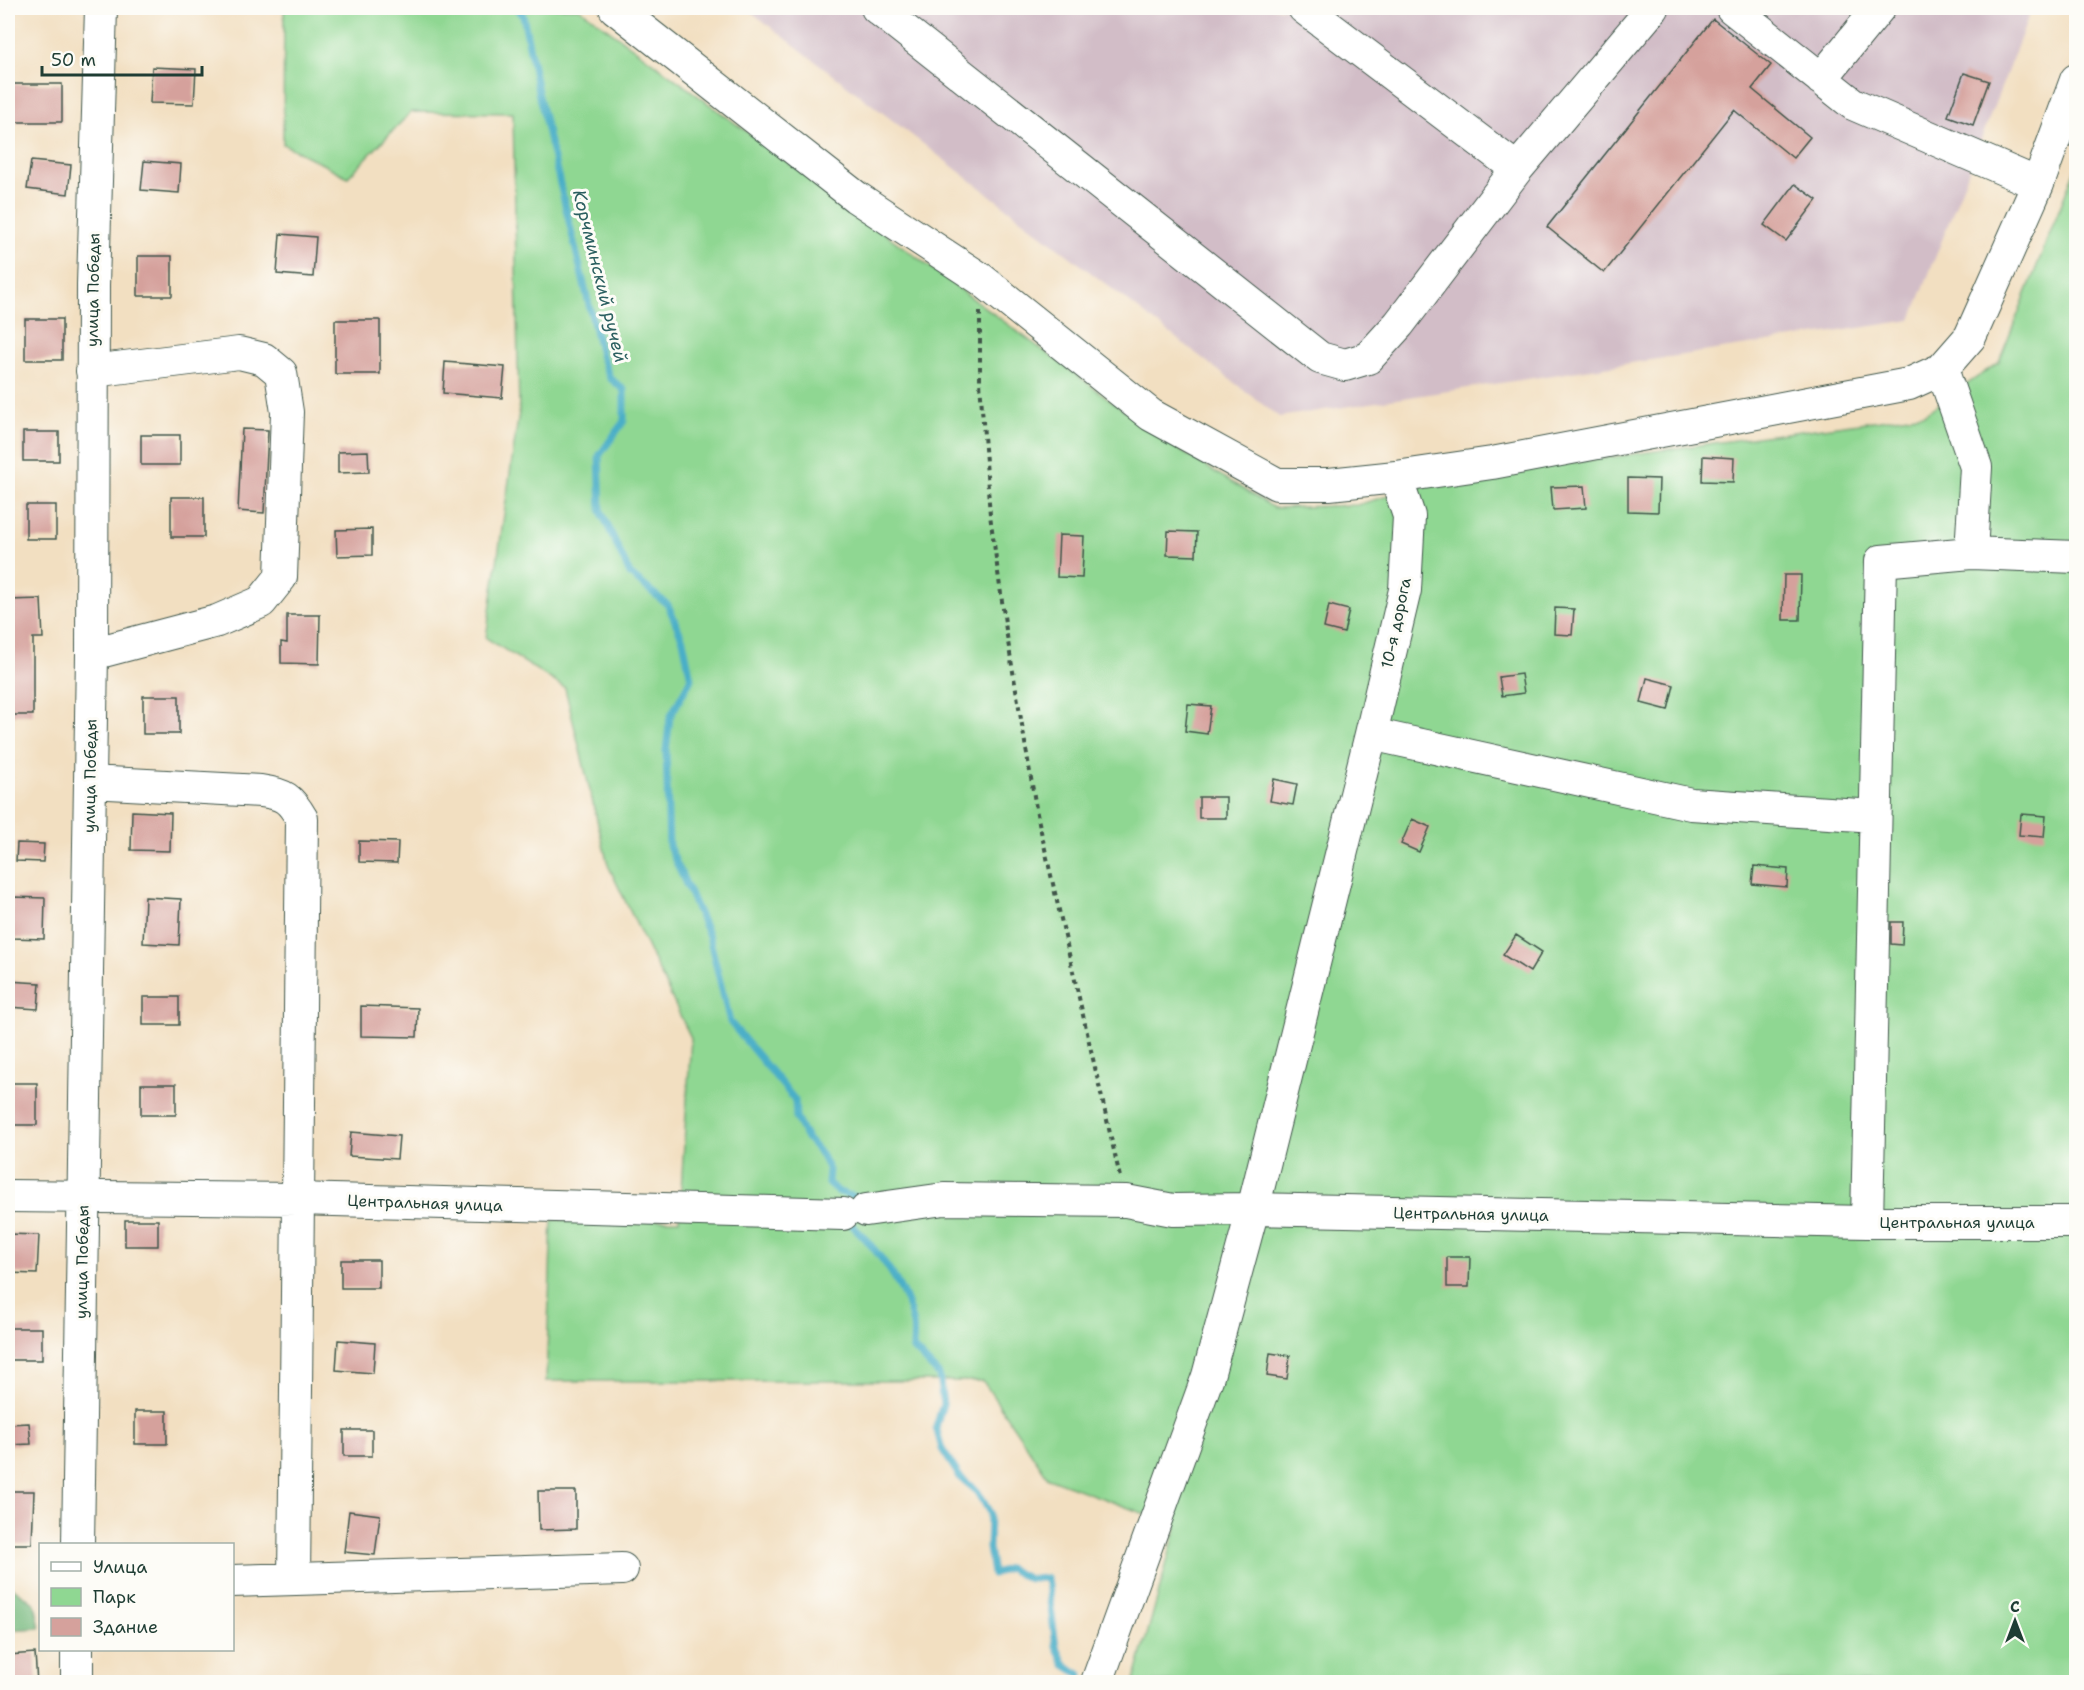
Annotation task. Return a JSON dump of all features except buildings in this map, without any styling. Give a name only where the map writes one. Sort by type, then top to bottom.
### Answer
[{"type":"street","name":"улица Победы","points":[[78,1543],[92,654],[93,285],[101,8]]},
{"type":"street","points":[[615,8],[856,197],[981,279],[1151,415],[1277,483],[1329,484],[1396,477],[1503,460],[1910,384],[1942,369],[1970,337],[2038,184],[2076,80]]},
{"type":"street","points":[[877,8],[1320,358],[1345,364],[1368,358],[1399,324],[1517,169],[1653,8]]},
{"type":"street","points":[[1304,8],[1517,169]]},
{"type":"street","points":[[1732,8],[1853,104],[2038,184]]},
{"type":"street","points":[[1821,79],[1879,8]]},
{"type":"street","points":[[92,654],[217,621],[261,602],[281,577],[287,412],[281,373],[264,359],[239,353],[93,371]]},
{"type":"street","points":[[1942,369],[1976,468],[1971,553]]},
{"type":"street","name":"10-я дорога","points":[[1097,1683],[1208,1376],[1253,1209],[1371,734],[1405,590],[1409,516],[1396,477]]},
{"type":"street","points":[[1867,1222],[1881,561],[1971,553],[2076,557]]},
{"type":"street","points":[[1371,734],[1691,804],[1875,816]]},
{"type":"street","points":[[90,782],[280,794],[294,804],[302,819],[294,1579]]},
{"type":"street","name":"Центральная улица","points":[[8,1196],[297,1199],[601,1208],[855,1212],[944,1199],[1126,1201],[1173,1210],[1253,1209],[1867,1222],[2076,1222]]},
{"type":"street","points":[[234,1581],[622,1569]]},
{"type":"street","points":[[77,1651],[77,1683]]},
{"type":"path","points":[[981,279],[980,382],[990,515],[1006,630],[1037,814],[1126,1201]]},
{"type":"shaded area","points":[[746,8],[2032,8],[1911,320],[1279,417]]},
{"type":"green space","points":[[284,8],[579,8],[1174,447],[1274,508],[1357,505],[1438,481],[1924,414],[1999,362],[2076,167],[2076,1682],[1134,1682],[1177,1526],[1048,1478],[983,1381],[546,1381],[552,1220],[679,1220],[691,1038],[608,865],[565,688],[486,638],[519,412],[513,113],[411,112],[348,177],[283,144]]},
{"type":"green space","points":[[8,1584],[35,1604],[39,1628],[8,1630]]},
{"type":"waterway","name":"Корчминский ручей","points":[[516,8],[523,15],[538,92],[601,355],[610,378],[624,390],[624,421],[599,456],[601,511],[630,574],[668,605],[683,640],[691,679],[670,717],[666,751],[669,846],[709,936],[730,1022],[795,1100],[796,1118],[806,1137],[821,1154],[829,1170],[828,1183],[839,1192],[858,1198],[855,1204]]},
{"type":"waterway","name":"Корчминский ручей","points":[[852,1225],[889,1268],[908,1306],[914,1330],[913,1348],[939,1375],[943,1404],[936,1427],[942,1449],[960,1477],[978,1492],[990,1513],[989,1548],[993,1574],[1008,1568],[1029,1579],[1047,1578],[1056,1646],[1065,1665],[1081,1675]]}]
